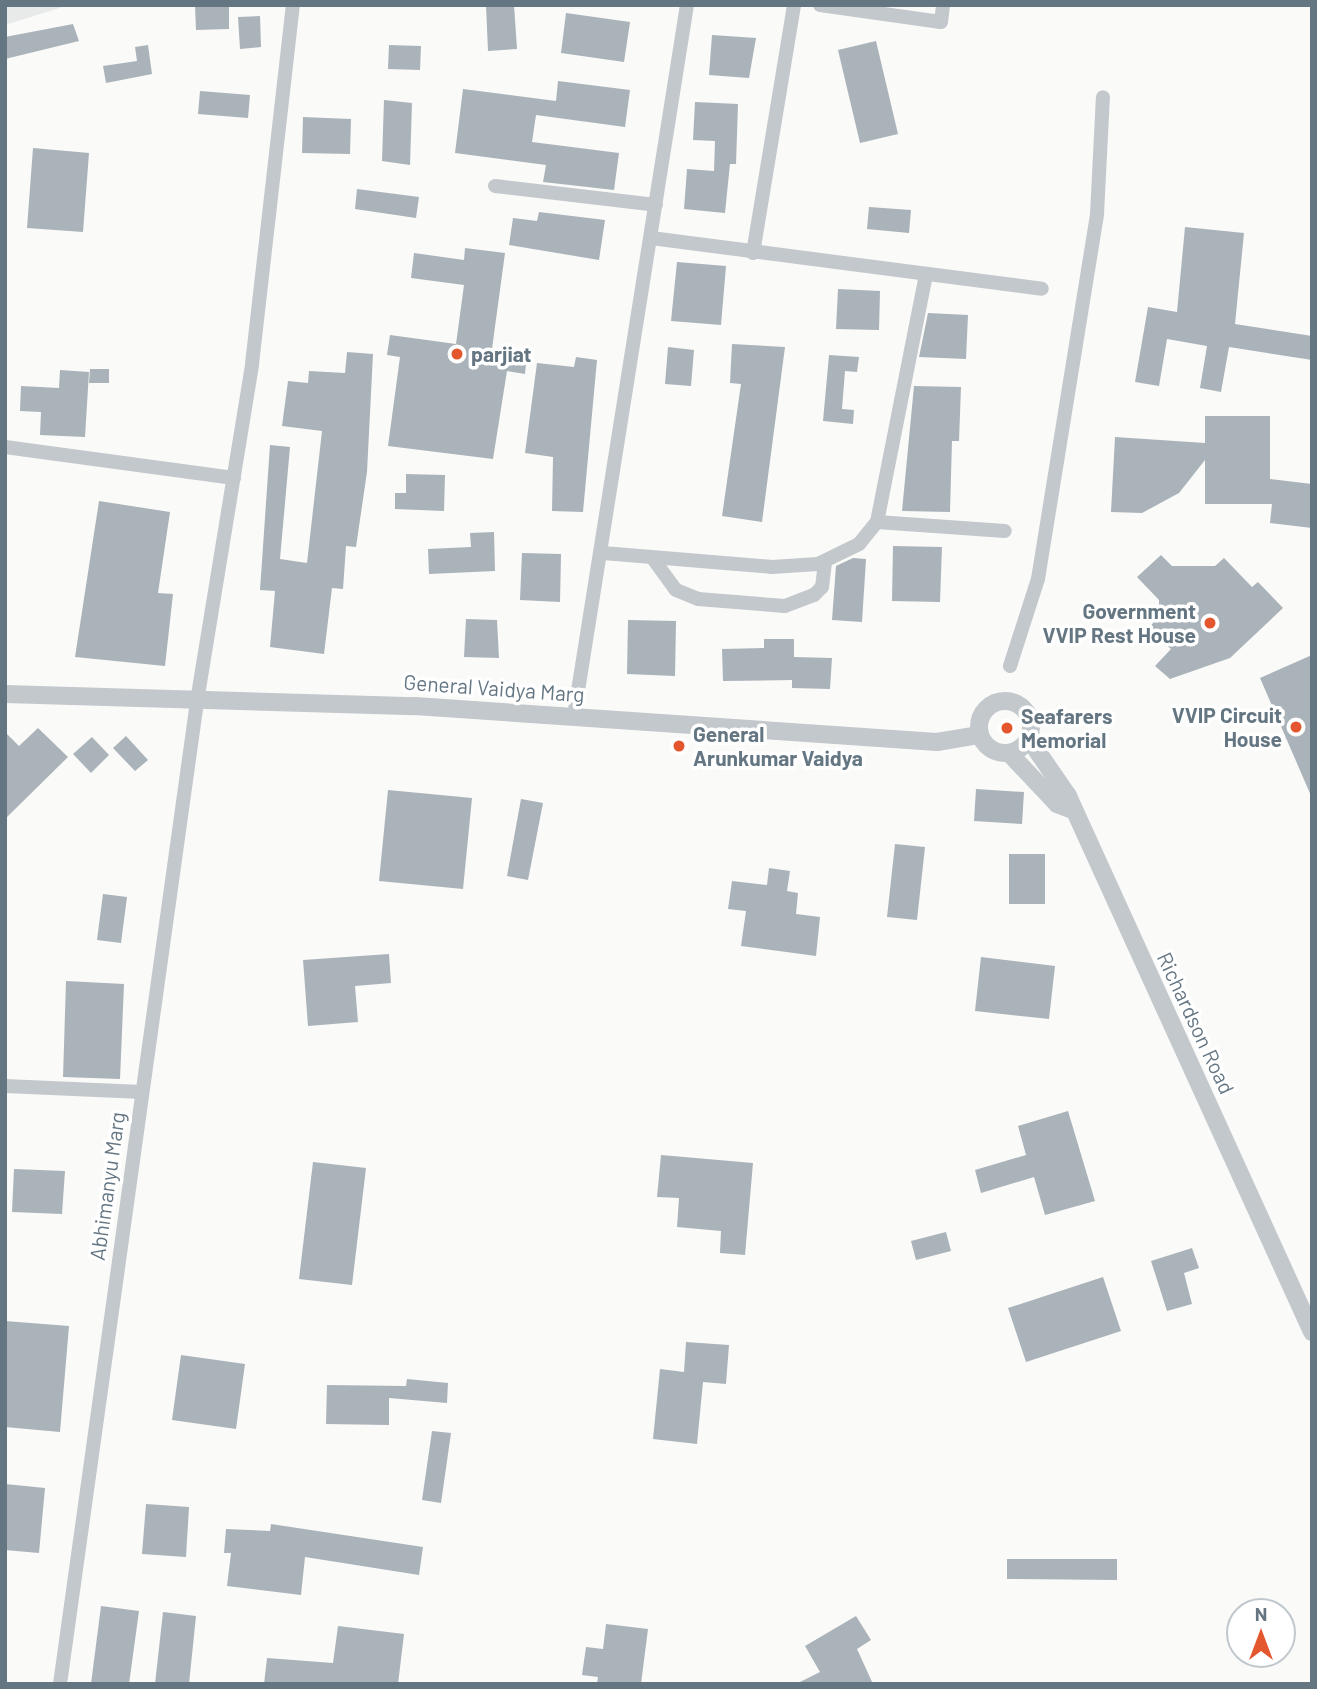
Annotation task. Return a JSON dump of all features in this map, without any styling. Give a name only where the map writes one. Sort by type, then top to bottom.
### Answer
[{"type":"street","name":"Abhimanyu Marg","points":[[60,1684],[198,695],[233,478],[293,5]]},
{"type":"street","points":[[574,716],[603,553],[687,5]]},
{"type":"street","points":[[753,253],[794,5]]},
{"type":"street","points":[[820,5],[941,22],[943,5]]},
{"type":"street","points":[[1010,666],[1038,579],[1097,214],[1103,97]]},
{"type":"street","points":[[495,186],[656,205]]},
{"type":"street","points":[[651,238],[1042,289]]},
{"type":"street","points":[[603,553],[654,560],[772,567],[825,561],[859,544],[877,523],[926,274]]},
{"type":"street","points":[[5,447],[233,478]]},
{"type":"street","points":[[877,523],[1005,531]]},
{"type":"street","points":[[654,560],[676,590],[698,599],[785,606],[814,595],[822,587],[825,561]]},
{"type":"street","name":"General Vaidya Marg","points":[[5,694],[198,695],[574,716],[937,742],[979,736]]},
{"type":"street","points":[[1009,753],[1029,738],[1027,712],[1008,701],[987,708],[979,736],[988,748],[1009,753],[1057,804],[1073,810]]},
{"type":"street","name":"Richardson Road","points":[[1029,738],[1073,810],[1312,1332]]},
{"type":"street","points":[[5,1086],[142,1092]]},
{"type":"shaded area","points":[[5,5],[69,5],[5,25]]},
{"type":"building","points":[[195,5],[229,5],[229,29],[196,30]]},
{"type":"building","points":[[486,5],[514,5],[517,49],[488,51]]},
{"type":"building","points":[[566,13],[630,22],[624,62],[561,53]]},
{"type":"building","points":[[260,16],[261,47],[240,49],[238,17]]},
{"type":"building","points":[[73,24],[79,41],[5,59],[5,37]]},
{"type":"building","points":[[712,35],[756,38],[749,78],[709,75]]},
{"type":"building","points":[[876,41],[898,134],[860,143],[838,50]]},
{"type":"building","points":[[148,45],[152,74],[106,83],[103,66],[137,61],[135,47]]},
{"type":"building","points":[[389,45],[421,46],[420,70],[388,69]]},
{"type":"building","points":[[558,81],[630,90],[625,127],[536,115],[532,142],[619,153],[614,190],[543,182],[546,165],[455,153],[463,89],[556,101]]},
{"type":"building","points":[[200,91],[250,95],[248,118],[198,114]]},
{"type":"building","points":[[384,100],[412,103],[410,165],[382,161]]},
{"type":"building","points":[[695,102],[738,104],[736,164],[730,164],[725,213],[684,209],[687,169],[714,171],[715,141],[693,140]]},
{"type":"building","points":[[303,117],[351,119],[350,154],[302,153]]},
{"type":"building","points":[[33,148],[89,153],[83,232],[27,228]]},
{"type":"building","points":[[357,189],[419,197],[416,218],[355,209]]},
{"type":"building","points":[[869,207],[911,210],[909,233],[867,229]]},
{"type":"building","points":[[539,212],[605,220],[599,260],[509,245],[513,218],[537,221]]},
{"type":"building","points":[[1185,227],[1244,233],[1235,324],[1312,336],[1312,360],[1229,347],[1221,392],[1200,388],[1207,346],[1167,339],[1159,386],[1135,382],[1148,307],[1177,312]]},
{"type":"building","points":[[465,248],[505,253],[492,349],[527,353],[525,374],[507,371],[493,459],[388,446],[400,357],[387,355],[390,335],[456,344],[464,285],[411,278],[414,253],[464,260]]},
{"type":"building","points":[[677,262],[726,266],[721,325],[671,321]]},
{"type":"building","points":[[838,289],[880,291],[879,330],[836,329]]},
{"type":"building","points":[[928,313],[968,315],[966,359],[919,357]]},
{"type":"building","points":[[732,344],[785,347],[762,522],[722,516],[741,384],[730,383]]},
{"type":"building","points":[[668,347],[694,350],[691,386],[665,384]]},
{"type":"building","points":[[347,352],[373,354],[367,472],[356,547],[346,546],[343,589],[332,588],[324,654],[270,647],[275,591],[260,590],[270,445],[290,447],[280,559],[307,563],[322,431],[282,426],[288,381],[308,383],[309,371],[345,373]]},
{"type":"building","points":[[829,355],[859,357],[857,372],[845,371],[842,409],[854,410],[853,424],[823,421]]},
{"type":"building","points":[[576,357],[597,360],[583,512],[552,511],[553,457],[525,453],[537,363],[574,367]]},
{"type":"building","points":[[90,369],[109,369],[109,383],[89,383]]},
{"type":"building","points":[[60,370],[89,372],[85,437],[40,435],[41,412],[20,411],[21,386],[59,388]]},
{"type":"building","points":[[914,386],[961,387],[959,441],[952,441],[950,512],[902,511]]},
{"type":"building","points":[[1205,416],[1270,416],[1270,479],[1312,484],[1312,528],[1270,523],[1272,504],[1205,504],[1205,460],[1179,493],[1142,513],[1111,512],[1115,437],[1205,443]]},
{"type":"building","points":[[406,474],[445,475],[444,511],[395,509],[395,493],[406,493]]},
{"type":"building","points":[[99,501],[170,512],[158,593],[173,594],[165,666],[75,657]]},
{"type":"building","points":[[494,532],[495,571],[429,574],[428,549],[471,547],[470,533]]},
{"type":"building","points":[[893,546],[942,547],[940,602],[892,601]]},
{"type":"building","points":[[522,553],[561,554],[560,602],[520,600]]},
{"type":"building","name":"Government VVIP Rest House","points":[[1161,555],[1172,566],[1215,566],[1224,558],[1252,587],[1258,582],[1283,608],[1230,658],[1170,679],[1155,666],[1171,649],[1148,629],[1159,616],[1159,600],[1137,577]]},
{"type":"building","points":[[853,558],[866,559],[862,622],[832,620],[836,566]]},
{"type":"building","points":[[466,619],[497,620],[499,658],[464,657]]},
{"type":"building","points":[[628,620],[676,621],[675,676],[627,674]]},
{"type":"building","points":[[764,639],[794,639],[794,657],[832,658],[830,689],[792,688],[792,680],[723,681],[722,649],[764,648]]},
{"type":"building","name":"VVIP Circuit House","points":[[1312,655],[1312,798],[1260,678]]},
{"type":"building","points":[[38,728],[68,757],[5,819],[5,732],[19,746]]},
{"type":"building","points":[[126,736],[148,760],[135,771],[113,748]]},
{"type":"building","points":[[92,737],[109,755],[91,773],[73,754]]},
{"type":"building","points":[[976,789],[1024,792],[1022,824],[974,821]]},
{"type":"building","points":[[388,790],[472,798],[463,889],[379,881]]},
{"type":"building","points":[[521,799],[543,803],[528,880],[507,876]]},
{"type":"building","points":[[895,844],[925,847],[917,920],[887,917]]},
{"type":"building","points":[[1009,854],[1045,854],[1045,904],[1009,904]]},
{"type":"building","points":[[769,868],[790,871],[787,891],[798,893],[796,914],[820,917],[816,956],[741,946],[746,911],[728,909],[732,881],[767,885]]},
{"type":"building","points":[[103,894],[127,897],[121,943],[97,940]]},
{"type":"building","points":[[389,954],[391,983],[355,986],[358,1022],[308,1026],[303,960]]},
{"type":"building","points":[[981,957],[1055,966],[1049,1019],[975,1011]]},
{"type":"building","points":[[66,981],[124,984],[120,1079],[63,1077]]},
{"type":"building","points":[[1068,1111],[1095,1201],[1045,1215],[1034,1177],[981,1193],[975,1170],[1026,1155],[1018,1126]]},
{"type":"building","points":[[661,1155],[753,1163],[745,1255],[720,1253],[721,1231],[677,1227],[679,1198],[657,1197]]},
{"type":"building","points":[[313,1162],[366,1168],[352,1285],[299,1279]]},
{"type":"building","points":[[14,1169],[65,1171],[62,1214],[12,1212]]},
{"type":"building","points":[[946,1232],[951,1251],[916,1260],[911,1241]]},
{"type":"building","points":[[1192,1248],[1199,1268],[1184,1273],[1192,1304],[1167,1311],[1151,1261]]},
{"type":"building","points":[[1103,1277],[1121,1331],[1026,1362],[1008,1308]]},
{"type":"building","points":[[5,1321],[69,1326],[60,1432],[5,1427]]},
{"type":"building","points":[[686,1342],[729,1345],[726,1384],[703,1382],[697,1444],[653,1439],[660,1369],[684,1372]]},
{"type":"building","points":[[181,1355],[245,1364],[236,1429],[172,1420]]},
{"type":"building","points":[[407,1379],[448,1383],[447,1403],[389,1398],[389,1425],[326,1424],[327,1385],[406,1386]]},
{"type":"building","points":[[432,1431],[451,1433],[441,1503],[422,1500]]},
{"type":"building","points":[[5,1484],[45,1488],[39,1553],[5,1550]]},
{"type":"building","points":[[146,1504],[189,1507],[186,1557],[142,1554]]},
{"type":"building","points":[[271,1524],[423,1547],[419,1575],[305,1557],[301,1595],[227,1586],[231,1553],[224,1553],[226,1529],[270,1531]]},
{"type":"building","points":[[1007,1559],[1117,1559],[1117,1580],[1007,1579]]},
{"type":"building","points":[[101,1606],[139,1611],[129,1684],[91,1684]]},
{"type":"building","points":[[163,1612],[196,1616],[189,1684],[155,1684]]},
{"type":"building","points":[[856,1616],[871,1640],[857,1649],[873,1684],[796,1684],[820,1672],[805,1646]]},
{"type":"building","points":[[606,1624],[648,1629],[641,1684],[597,1684],[598,1677],[582,1675],[586,1647],[603,1649]]},
{"type":"building","points":[[338,1626],[404,1634],[398,1684],[264,1684],[267,1658],[333,1663]]},
{"type":"place","name":"parjiat","points":[[457,354]]},
{"type":"place","name":"Government VVIP Rest House","points":[[1210,623]]},
{"type":"place","name":"VVIP Circuit House","points":[[1296,727]]},
{"type":"place","name":"Seafarers Memorial","points":[[1007,728]]},
{"type":"place","name":"General Arunkumar Vaidya","points":[[679,746]]}]
